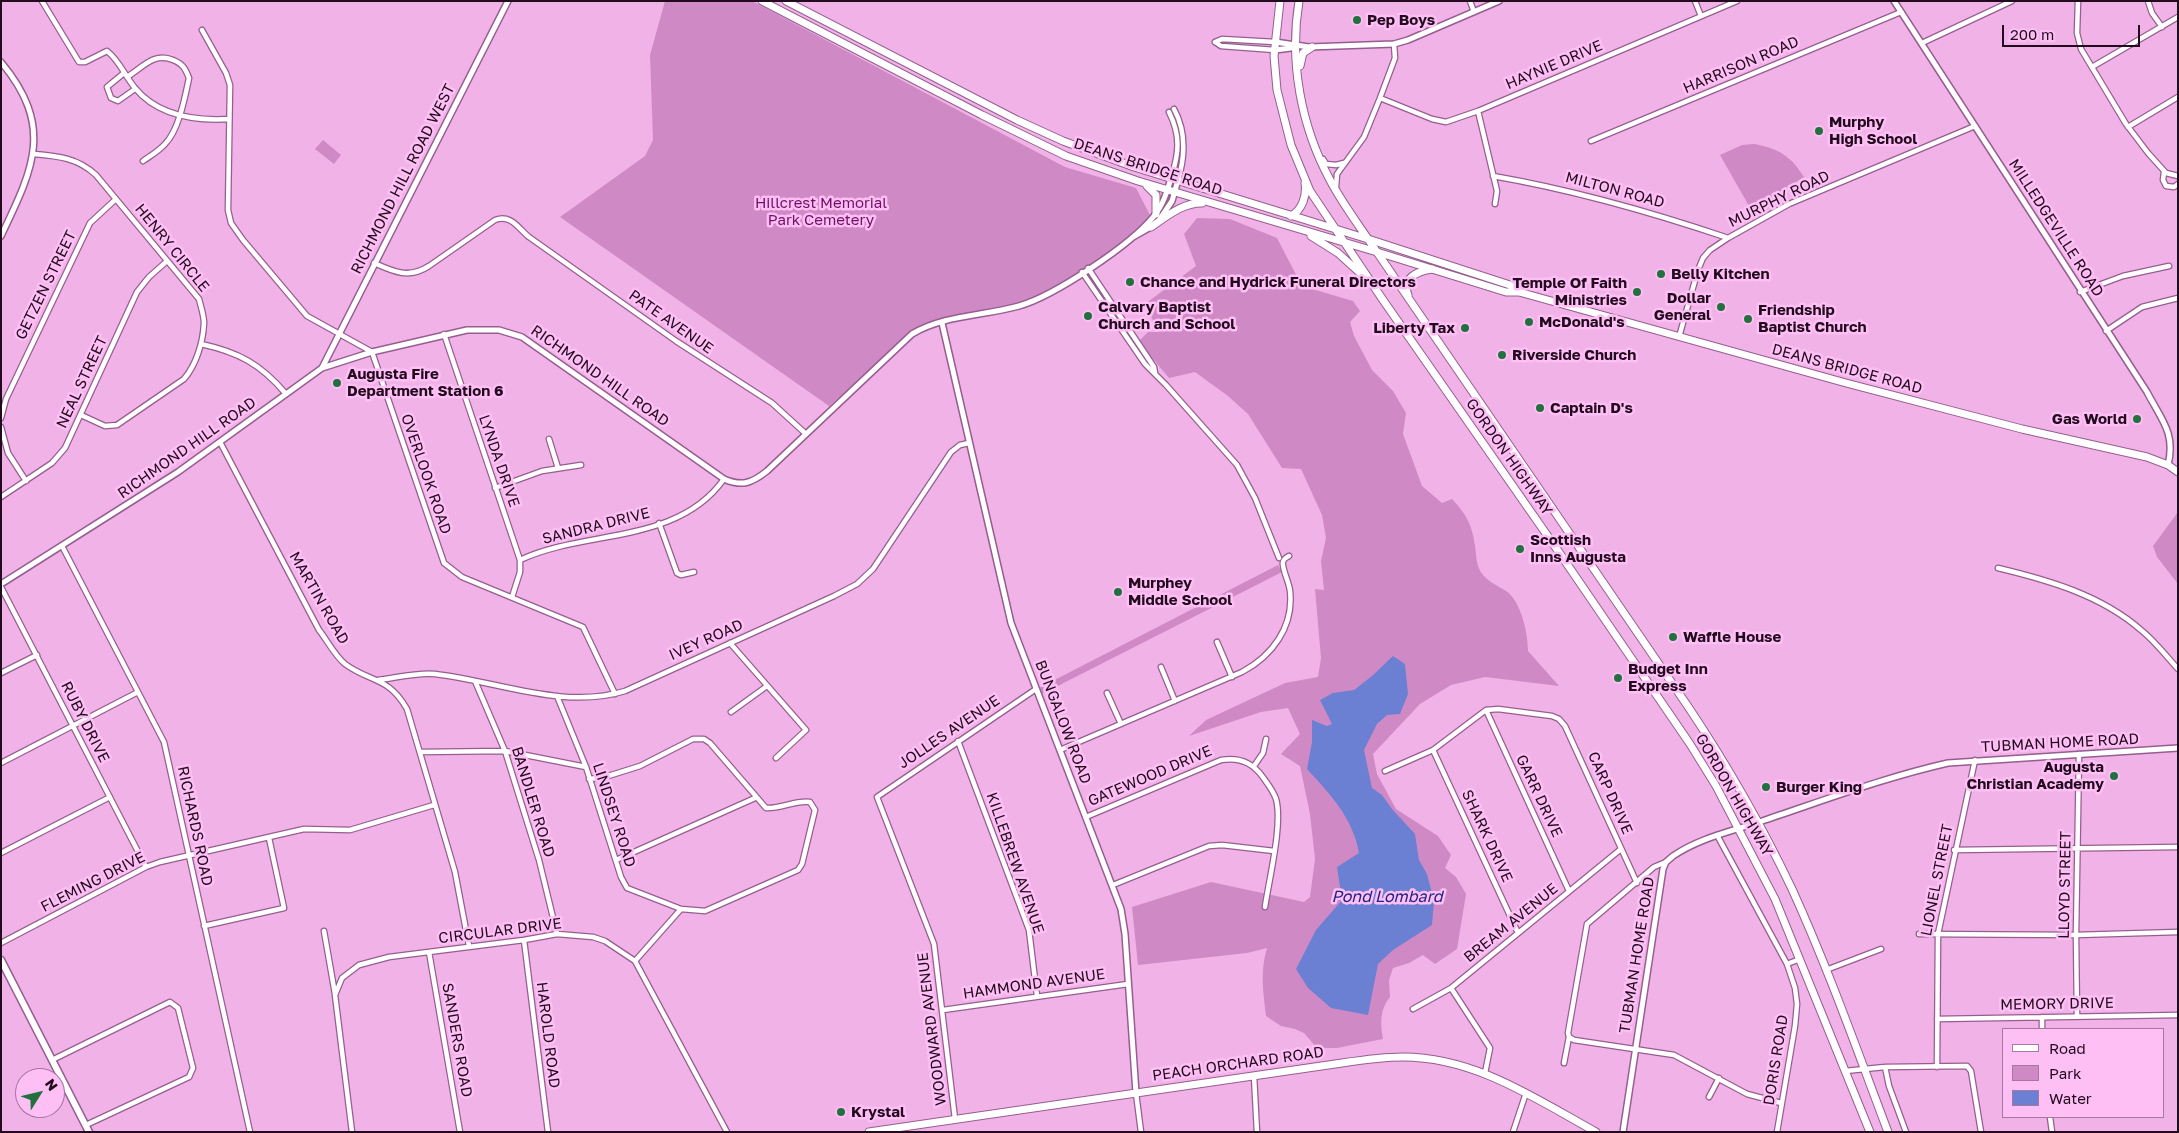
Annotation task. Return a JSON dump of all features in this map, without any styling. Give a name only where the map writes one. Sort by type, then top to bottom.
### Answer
[{"type":"main road","name":"DEANS BRIDGE ROAD","points":[[762,1],[1020,135],[1090,165],[1138,182],[1506,292],[1520,292],[1678,337],[2015,427],[2146,457],[2168,465]]},
{"type":"main road","name":"DEANS BRIDGE ROAD","points":[[785,1],[1048,135],[1094,154],[1368,239],[1510,285],[1520,292]]},
{"type":"main road","name":"GORDON HIGHWAY","points":[[1280,1],[1275,46],[1275,73],[1280,105],[1291,145],[1314,198],[1685,736],[1739,828],[1775,899],[1869,1131]]},
{"type":"main road","name":"GORDON HIGHWAY","points":[[1299,1],[1296,47],[1297,71],[1302,104],[1316,151],[1339,196],[1698,722],[1758,822],[1791,888],[1888,1132]]},
{"type":"main road","points":[[1302,104],[1300,60],[1305,51],[1312,47]]},
{"type":"main road","points":[[1291,216],[1300,210],[1306,193],[1303,176]]},
{"type":"main road","points":[[1138,182],[1154,192],[1157,202],[1156,214]]},
{"type":"main road","points":[[1151,227],[1185,206],[1195,203],[1213,204]]},
{"type":"main road","points":[[1293,227],[1325,244],[1345,258],[1383,300]]},
{"type":"main road","points":[[1412,305],[1407,292],[1408,280],[1416,273],[1432,269]]},
{"type":"main road","points":[[2168,465],[2178,472]]},
{"type":"main road","points":[[1,960],[89,1132]]},
{"type":"main road","name":"PEACH ORCHARD ROAD","points":[[869,1132],[897,1130],[955,1119],[1363,1060],[1415,1057],[1444,1061],[1485,1073],[1526,1093],[1596,1132]]},
{"type":"street","points":[[42,1],[77,61],[85,62],[107,51],[135,88],[148,101],[179,115],[205,120],[229,119]]},
{"type":"street","name":"RICHMOND HILL ROAD WEST","points":[[322,368],[508,1]]},
{"type":"street","points":[[780,10],[785,1]]},
{"type":"street","points":[[1470,1],[1474,12]]},
{"type":"street","points":[[1275,46],[1242,48],[1222,46],[1215,42],[1222,39],[1296,47],[1394,44],[1408,40],[1499,1]]},
{"type":"street","points":[[1695,1],[1701,16]]},
{"type":"street","name":"HAYNIE DRIVE","points":[[1380,98],[1432,119],[1446,122],[1478,111],[1737,1]]},
{"type":"street","name":"MILLEDGEVILLE ROAD","points":[[1894,1],[2169,431],[2172,450],[2168,465]]},
{"type":"street","points":[[1922,44],[2012,1]]},
{"type":"street","points":[[2078,1],[2077,33],[2081,49],[2128,126],[2164,172],[2178,176]]},
{"type":"street","points":[[2148,1],[2152,13],[2162,27]]},
{"type":"street","name":"HARRISON ROAD","points":[[1591,141],[1901,12]]},
{"type":"street","points":[[2092,67],[2178,17]]},
{"type":"street","points":[[202,30],[226,73],[230,85],[228,210],[231,223],[307,316],[372,352]]},
{"type":"street","points":[[1339,196],[1335,183],[1337,174],[1364,137],[1394,58],[1394,44]]},
{"type":"street","points":[[135,88],[118,101],[111,98],[107,87],[159,56],[181,64],[189,78],[176,127],[165,145],[143,161]]},
{"type":"street","points":[[1,62],[16,82],[27,103],[33,129],[34,154],[27,182],[1,236]]},
{"type":"street","points":[[2128,126],[2178,97]]},
{"type":"street","name":"RICHMOND HILL ROAD","points":[[1131,238],[1140,235],[1151,227],[1168,208],[1183,138],[1181,124],[1174,109]]},
{"type":"street","points":[[1478,111],[1497,191],[1496,204]]},
{"type":"street","name":"RICHMOND HILL ROAD","points":[[1169,112],[1178,134],[1175,179]]},
{"type":"street","name":"MURPHY ROAD","points":[[1678,337],[1698,270],[1703,258],[1710,250],[1789,204],[1975,126]]},
{"type":"street","points":[[1316,151],[1326,164],[1336,165],[1344,162]]},
{"type":"street","name":"HENRY CIRCLE","points":[[34,154],[65,157],[78,162],[92,171],[199,299],[204,322],[201,344],[191,370],[184,380],[117,426],[105,426],[81,415]]},
{"type":"street","points":[[2164,172],[2163,180],[2166,186],[2174,187],[2178,184]]},
{"type":"street","name":"MILTON ROAD","points":[[1493,176],[1554,186],[1656,214],[1728,238]]},
{"type":"street","name":"RICHMOND HILL ROAD","points":[[1,586],[167,480],[322,368],[372,352],[444,334],[490,329],[516,334],[534,344],[724,479],[740,484],[751,482],[767,471],[920,329],[1031,302],[1057,289],[1131,238],[1156,214],[1171,192]]},
{"type":"street","name":"GETZEN STREET","points":[[1,418],[6,400],[90,223],[116,199]]},
{"type":"street","name":"PATE AVENUE","points":[[374,263],[396,273],[411,274],[429,266],[499,218],[512,220],[521,230],[684,346],[772,403],[806,434]]},
{"type":"street","name":"NEAL STREET","points":[[1,496],[52,463],[65,448],[137,292],[168,261]]},
{"type":"street","points":[[2080,292],[2123,276],[2169,266]]},
{"type":"street","points":[[1088,268],[1154,366],[1155,373]]},
{"type":"street","points":[[1082,272],[1145,364],[1237,465],[1254,498],[1279,558]]},
{"type":"street","points":[[2106,331],[2142,307],[2178,298]]},
{"type":"street","name":"BUNGALOW ROAD","points":[[942,323],[1011,623],[1113,885],[1123,919],[1136,1093],[1141,1132]]},
{"type":"street","name":"LYNDA DRIVE","points":[[444,334],[520,560],[520,572],[512,597]]},
{"type":"street","points":[[201,344],[222,349],[247,359],[270,376],[286,394]]},
{"type":"street","name":"OVERLOOK ROAD","points":[[372,352],[444,563],[462,577],[583,627],[615,694]]},
{"type":"street","points":[[1,427],[8,453],[26,481]]},
{"type":"street","points":[[549,439],[558,468]]},
{"type":"street","name":"MARTIN ROAD","points":[[220,442],[325,638],[344,664],[378,680],[392,689],[407,709],[455,872],[469,946]]},
{"type":"street","name":"IVEY ROAD","points":[[378,680],[433,674],[556,696],[615,694],[834,596],[861,581],[880,560],[951,452],[960,445],[969,443]]},
{"type":"street","points":[[495,488],[542,471],[581,465]]},
{"type":"street","name":"SANDRA DRIVE","points":[[520,560],[552,548],[625,534],[659,523],[693,509],[724,479]]},
{"type":"street","points":[[659,523],[677,573],[681,576],[694,572]]},
{"type":"street","name":"RICHARDS ROAD","points":[[62,546],[164,742],[250,1132]]},
{"type":"street","points":[[1060,750],[1232,677],[1263,659],[1283,632],[1289,613],[1290,593],[1283,564],[1285,558],[1289,556]]},
{"type":"street","points":[[1998,568],[2058,584],[2097,600],[2141,630],[2178,669]]},
{"type":"street","name":"RUBY DRIVE","points":[[1,586],[146,868]]},
{"type":"street","points":[[1216,642],[1232,677]]},
{"type":"street","points":[[730,643],[806,730],[776,758]]},
{"type":"street","points":[[1,674],[37,655]]},
{"type":"street","points":[[1161,668],[1175,701]]},
{"type":"street","name":"BANDLER ROAD","points":[[475,681],[505,751],[539,860],[557,934]]},
{"type":"street","points":[[731,712],[767,686]]},
{"type":"street","name":"JOLLES AVENUE","points":[[877,797],[1036,689]]},
{"type":"street","points":[[1,763],[138,692]]},
{"type":"street","points":[[1107,693],[1120,724]]},
{"type":"street","name":"LINDSEY ROAD","points":[[556,696],[586,767],[621,877],[627,888],[681,909],[705,911],[798,870],[802,864],[815,810],[810,802],[801,801],[772,809],[766,808],[756,798]]},
{"type":"street","name":"CARP DRIVE","points":[[1486,710],[1498,709],[1556,717],[1565,726],[1637,883]]},
{"type":"street","points":[[1385,771],[1433,750],[1486,710]]},
{"type":"street","name":"GARR DRIVE","points":[[1486,710],[1570,891]]},
{"type":"street","points":[[589,779],[605,777],[640,766],[693,739],[704,739],[756,798],[616,860]]},
{"type":"street","points":[[1265,907],[1278,812],[1276,800],[1271,789],[1254,766],[1263,753],[1266,739]]},
{"type":"street","name":"KILLEBREW AVENUE","points":[[958,741],[1029,930],[1037,996]]},
{"type":"street","name":"TUBMAN HOME ROAD","points":[[1623,1132],[1666,862],[1683,850],[1717,835],[1914,772],[1948,763],[2178,748]]},
{"type":"street","name":"SHARK DRIVE","points":[[1433,750],[1518,933]]},
{"type":"street","points":[[420,752],[505,751],[586,767]]},
{"type":"street","name":"LLOYD STREET","points":[[2077,1016],[2076,934],[2079,754]]},
{"type":"street","name":"GATEWOOD DRIVE","points":[[1086,817],[1221,760],[1238,759],[1254,766]]},
{"type":"street","name":"LIONEL STREET","points":[[1937,1066],[1938,934],[1954,850],[1975,760]]},
{"type":"street","points":[[1,854],[110,797]]},
{"type":"street","name":"WOODWARD AVENUE","points":[[877,797],[934,944],[944,1010],[955,1119]]},
{"type":"street","name":"FLEMING DRIVE","points":[[1,943],[160,862],[304,829],[350,830],[434,805]]},
{"type":"street","name":"DORIS ROAD","points":[[1717,835],[1787,964],[1795,988],[1797,1014],[1777,1132]]},
{"type":"street","points":[[204,926],[284,908],[269,838]]},
{"type":"street","points":[[1113,885],[1209,846],[1228,845],[1274,851]]},
{"type":"street","points":[[1954,850],[2178,847]]},
{"type":"street","name":"BREAM AVENUE","points":[[1413,1009],[1451,988],[1621,849]]},
{"type":"street","points":[[1564,1064],[1587,924],[1654,867],[1666,862]]},
{"type":"street","points":[[635,961],[681,909]]},
{"type":"street","points":[[324,931],[335,995],[352,1132]]},
{"type":"street","points":[[1919,934],[2178,932]]},
{"type":"street","name":"CIRCULAR DRIVE","points":[[335,995],[342,978],[359,965],[389,957],[557,934],[606,941],[635,961],[727,1132]]},
{"type":"street","name":"HAROLD ROAD","points":[[524,940],[548,1132]]},
{"type":"street","points":[[1825,970],[1881,949]]},
{"type":"street","name":"SANDERS ROAD","points":[[429,952],[460,1132]]},
{"type":"street","points":[[1787,964],[1800,959]]},
{"type":"street","name":"HAMMOND AVENUE","points":[[944,1010],[1128,984]]},
{"type":"street","points":[[1451,988],[1490,1048],[1485,1073]]},
{"type":"street","points":[[52,1060],[170,1002],[178,1008],[193,1068],[189,1077],[86,1125]]},
{"type":"street","name":"MEMORY DRIVE","points":[[1936,1019],[2178,1015]]},
{"type":"street","points":[[2042,1017],[2042,1028]]},
{"type":"street","points":[[1569,1037],[1574,1040],[1674,1055],[1755,1097],[1781,1103]]},
{"type":"street","points":[[1845,1071],[1885,1067],[1937,1066],[1962,1066],[1970,1069],[1981,1132]]},
{"type":"street","points":[[1885,1067],[1889,1086],[1906,1132]]},
{"type":"street","points":[[1254,1076],[1257,1132]]},
{"type":"street","points":[[1710,1097],[1718,1078]]},
{"type":"street","points":[[1513,1132],[1526,1093]]},
{"type":"street","points":[[2050,1118],[2052,1132]]},
{"type":"green space","name":"Hillcrest Memorial Park Cemetery","points":[[665,1],[752,1],[1065,167],[1136,188],[1152,219],[1111,252],[1071,280],[1020,306],[925,327],[896,348],[829,406],[560,217],[645,156],[653,140],[650,55]]},
{"type":"green space","points":[[323,140],[341,155],[334,164],[315,149]]},
{"type":"green space","points":[[1754,144],[1783,154],[1789,158],[1804,177],[1755,207],[1749,206],[1720,155],[1742,145]]},
{"type":"green space","points":[[1197,218],[1230,219],[1277,238],[1302,286],[1353,301],[1360,311],[1350,322],[1354,336],[1372,370],[1393,391],[1406,413],[1403,434],[1422,486],[1442,503],[1452,499],[1461,510],[1472,532],[1480,571],[1489,581],[1506,591],[1516,602],[1523,618],[1528,651],[1559,686],[1485,677],[1451,685],[1420,704],[1373,754],[1377,774],[1396,809],[1438,836],[1451,855],[1445,868],[1456,877],[1466,894],[1457,949],[1435,964],[1423,955],[1409,963],[1393,968],[1389,980],[1390,997],[1384,1006],[1382,1016],[1383,1039],[1337,1048],[1317,1048],[1304,1033],[1281,1026],[1266,1016],[1263,973],[1267,948],[1247,953],[1138,965],[1132,907],[1211,882],[1304,902],[1310,897],[1315,859],[1310,814],[1300,766],[1281,754],[1300,734],[1288,708],[1261,712],[1189,736],[1206,720],[1285,683],[1318,677],[1321,658],[1315,589],[1324,590],[1321,561],[1326,538],[1322,515],[1301,469],[1282,468],[1248,414],[1228,396],[1195,372],[1169,378],[1140,340],[1148,332],[1159,332],[1145,304],[1196,266],[1184,234]]},
{"type":"green space","points":[[2178,512],[2178,584],[2157,557],[2153,546]]},
{"type":"green space","points":[[1278,565],[1282,572],[1042,694],[1039,688]]},
{"type":"water","name":"Pond Lombard","points":[[1393,656],[1405,664],[1408,694],[1400,714],[1387,715],[1377,724],[1364,750],[1372,788],[1382,795],[1415,834],[1419,860],[1427,874],[1434,901],[1432,925],[1393,950],[1378,964],[1368,1015],[1331,1008],[1308,988],[1296,969],[1316,930],[1342,900],[1337,867],[1359,853],[1352,829],[1346,818],[1332,797],[1307,769],[1312,742],[1312,720],[1327,726],[1332,724],[1320,700],[1333,693],[1354,690]]},
{"type":"place","name":"Pep Boys","points":[[1357,20]]},
{"type":"place","name":"Murphy High School","points":[[1819,131]]},
{"type":"place","name":"Belly Kitchen","points":[[1661,274]]},
{"type":"place","name":"Chance and Hydrick Funeral Directors","points":[[1130,282]]},
{"type":"place","name":"Temple Of Faith Ministries","points":[[1637,292]]},
{"type":"place","name":"Dollar General","points":[[1721,307]]},
{"type":"place","name":"Calvary Baptist Church and School","points":[[1088,316]]},
{"type":"place","name":"Friendship Baptist Church","points":[[1748,319]]},
{"type":"place","name":"McDonald's","points":[[1529,322]]},
{"type":"place","name":"Liberty Tax","points":[[1465,328]]},
{"type":"place","name":"Riverside Church","points":[[1502,355]]},
{"type":"place","name":"Augusta Fire Department Station 6","points":[[337,383]]},
{"type":"place","name":"Captain D's","points":[[1540,408]]},
{"type":"place","name":"Gas World","points":[[2137,419]]},
{"type":"place","name":"Scottish Inns Augusta","points":[[1520,549]]},
{"type":"place","name":"Murphey Middle School","points":[[1118,592]]},
{"type":"place","name":"Waffle House","points":[[1673,637]]},
{"type":"place","name":"Budget Inn Express","points":[[1618,678]]},
{"type":"place","name":"Augusta Christian Academy","points":[[2114,776]]},
{"type":"place","name":"Burger King","points":[[1766,787]]},
{"type":"place","name":"Krystal","points":[[841,1112]]}]
